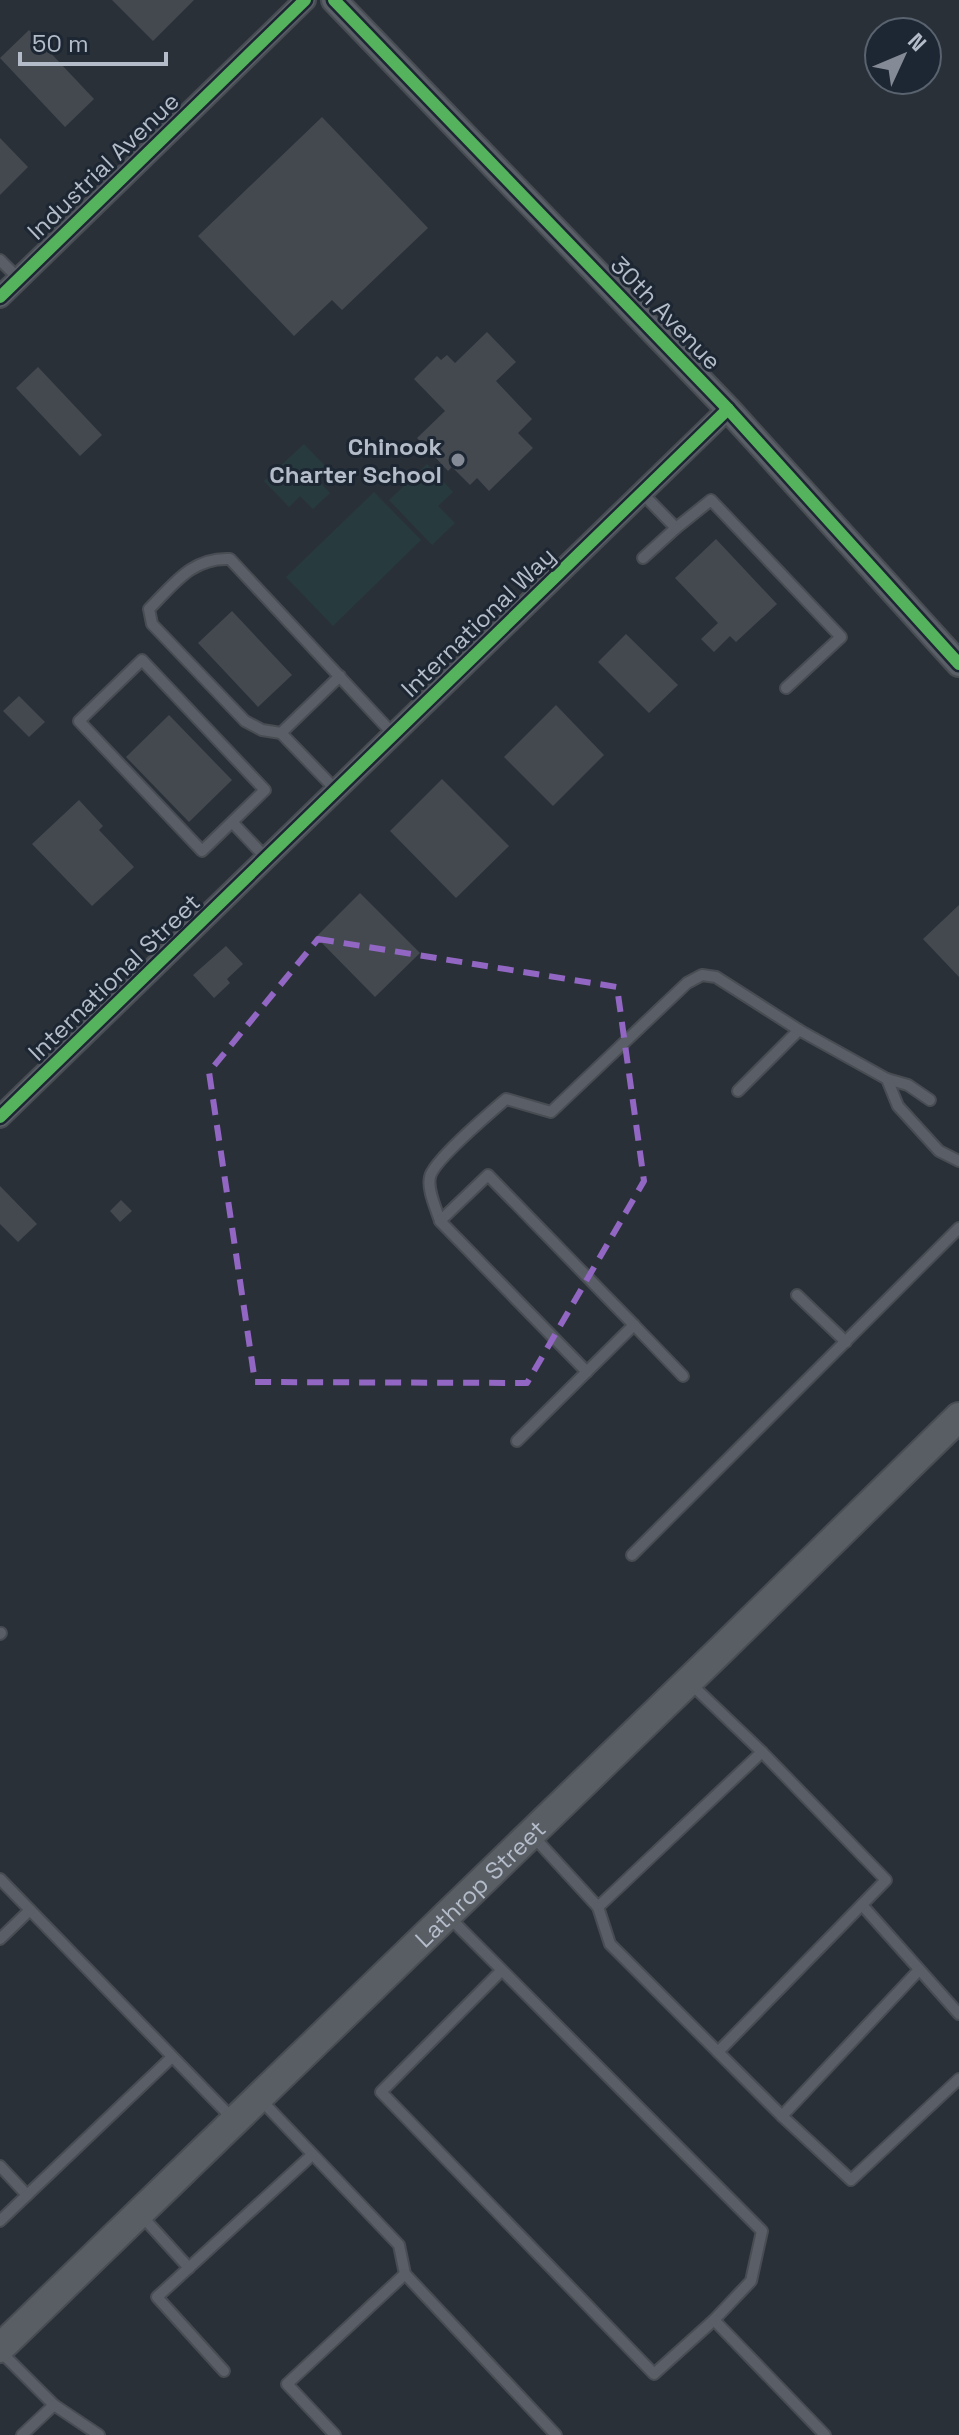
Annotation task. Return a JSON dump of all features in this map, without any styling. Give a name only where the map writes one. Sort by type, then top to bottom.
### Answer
[{"type":"main road","name":"Lathrop Street","points":[[0,2350],[952,1428]]},
{"type":"street","name":"Industrial Avenue","points":[[0,297],[305,0]]},
{"type":"street","name":"30th Avenue","points":[[334,0],[728,409],[959,664]]},
{"type":"street","name":"International Way","points":[[263,863],[728,409]]},
{"type":"street","name":"International Street","points":[[0,1117],[263,863]]},
{"type":"lane","points":[[0,260],[19,279]]},
{"type":"lane","points":[[642,493],[676,528]]},
{"type":"lane","points":[[643,558],[711,500],[841,637],[786,688]]},
{"type":"lane","points":[[337,791],[281,733],[262,730],[245,721],[152,624],[149,609],[189,570],[213,558],[230,559],[394,735]]},
{"type":"lane","points":[[142,660],[265,790],[232,822],[202,851],[79,721],[142,660]]},
{"type":"lane","points":[[281,733],[340,676]]},
{"type":"lane","points":[[232,822],[263,863]]},
{"type":"lane","points":[[587,1372],[440,1221],[429,1183],[433,1169],[506,1099],[551,1112],[687,983],[702,975],[716,977],[799,1030],[887,1079],[908,1085],[930,1100]]},
{"type":"lane","points":[[738,1091],[799,1030]]},
{"type":"lane","points":[[887,1079],[898,1106],[939,1151],[959,1161]]},
{"type":"lane","points":[[440,1221],[488,1175],[683,1376]]},
{"type":"lane","points":[[632,1555],[959,1228]]},
{"type":"lane","points":[[797,1295],[846,1342]]},
{"type":"lane","points":[[517,1441],[634,1325]]},
{"type":"lane","points":[[689,1682],[886,1880],[718,2052]]},
{"type":"lane","points":[[598,1907],[762,1752]]},
{"type":"lane","points":[[531,1833],[598,1907],[610,1944],[782,2116],[851,2180],[959,2079]]},
{"type":"lane","points":[[0,1879],[234,2121]]},
{"type":"lane","points":[[862,1905],[959,2014]]},
{"type":"lane","points":[[0,1939],[30,1910]]},
{"type":"lane","points":[[446,1915],[762,2231],[751,2281],[714,2320],[654,2374],[381,2092],[501,1971]]},
{"type":"lane","points":[[782,2116],[919,1970]]},
{"type":"lane","points":[[0,2221],[172,2057]]},
{"type":"lane","points":[[259,2097],[399,2245],[405,2274],[556,2435]]},
{"type":"lane","points":[[224,2371],[157,2297],[312,2155]]},
{"type":"lane","points":[[0,2166],[27,2195]]},
{"type":"lane","points":[[139,2213],[189,2268]]},
{"type":"lane","points":[[335,2435],[287,2384],[405,2274]]},
{"type":"lane","points":[[714,2320],[825,2435]]},
{"type":"lane","points":[[0,2350],[54,2405],[99,2435]]},
{"type":"lane","points":[[22,2435],[54,2405]]},
{"type":"highlighted area","points":[[318,939],[617,987],[644,1181],[527,1383],[255,1382],[209,1072]]},
{"type":"green space","points":[[304,444],[328,469],[317,479],[330,493],[313,509],[300,496],[289,507],[264,481]]},
{"type":"green space","points":[[427,464],[453,492],[438,506],[455,523],[432,545],[389,500]]},
{"type":"green space","points":[[374,492],[421,540],[333,626],[286,577]]},
{"type":"building","points":[[112,0],[194,0],[153,41]]},
{"type":"building","points":[[29,30],[94,99],[65,127],[0,58]]},
{"type":"building","points":[[322,117],[428,228],[342,310],[332,300],[294,336],[198,236]]},
{"type":"building","points":[[0,138],[28,167],[0,195]]},
{"type":"building","name":"Chinook Charter School","points":[[487,332],[516,362],[496,381],[532,419],[518,433],[533,448],[489,491],[477,478],[470,485],[452,467],[448,471],[417,438],[445,411],[414,379],[437,356],[441,360],[447,355],[455,363]]},
{"type":"building","points":[[38,367],[102,435],[80,456],[16,388]]},
{"type":"building","points":[[716,539],[777,604],[736,642],[730,636],[714,652],[701,639],[718,623],[675,578]]},
{"type":"building","points":[[232,611],[292,675],[258,707],[198,643]]},
{"type":"building","points":[[626,634],[678,685],[649,713],[598,662]]},
{"type":"building","points":[[19,696],[45,722],[29,737],[3,711]]},
{"type":"building","points":[[556,705],[604,755],[553,806],[504,757]]},
{"type":"building","points":[[169,715],[232,780],[189,822],[126,757]]},
{"type":"building","points":[[442,779],[509,846],[456,898],[390,831]]},
{"type":"building","points":[[79,800],[103,826],[99,830],[134,867],[92,906],[32,844]]},
{"type":"building","points":[[360,893],[420,953],[375,997],[316,937]]},
{"type":"building","points":[[959,905],[959,977],[923,939]]},
{"type":"building","points":[[226,946],[243,964],[227,979],[230,983],[214,998],[193,975]]},
{"type":"building","points":[[0,1186],[37,1224],[18,1242],[0,1224]]},
{"type":"building","points":[[121,1200],[132,1211],[120,1222],[110,1211]]},
{"type":"cycle path","points":[[0,297],[305,0]]},
{"type":"cycle path","points":[[334,0],[728,409],[959,664]]},
{"type":"cycle path","points":[[0,1117],[728,409]]},
{"type":"place","name":"Chinook Charter School","points":[[458,460]]}]
